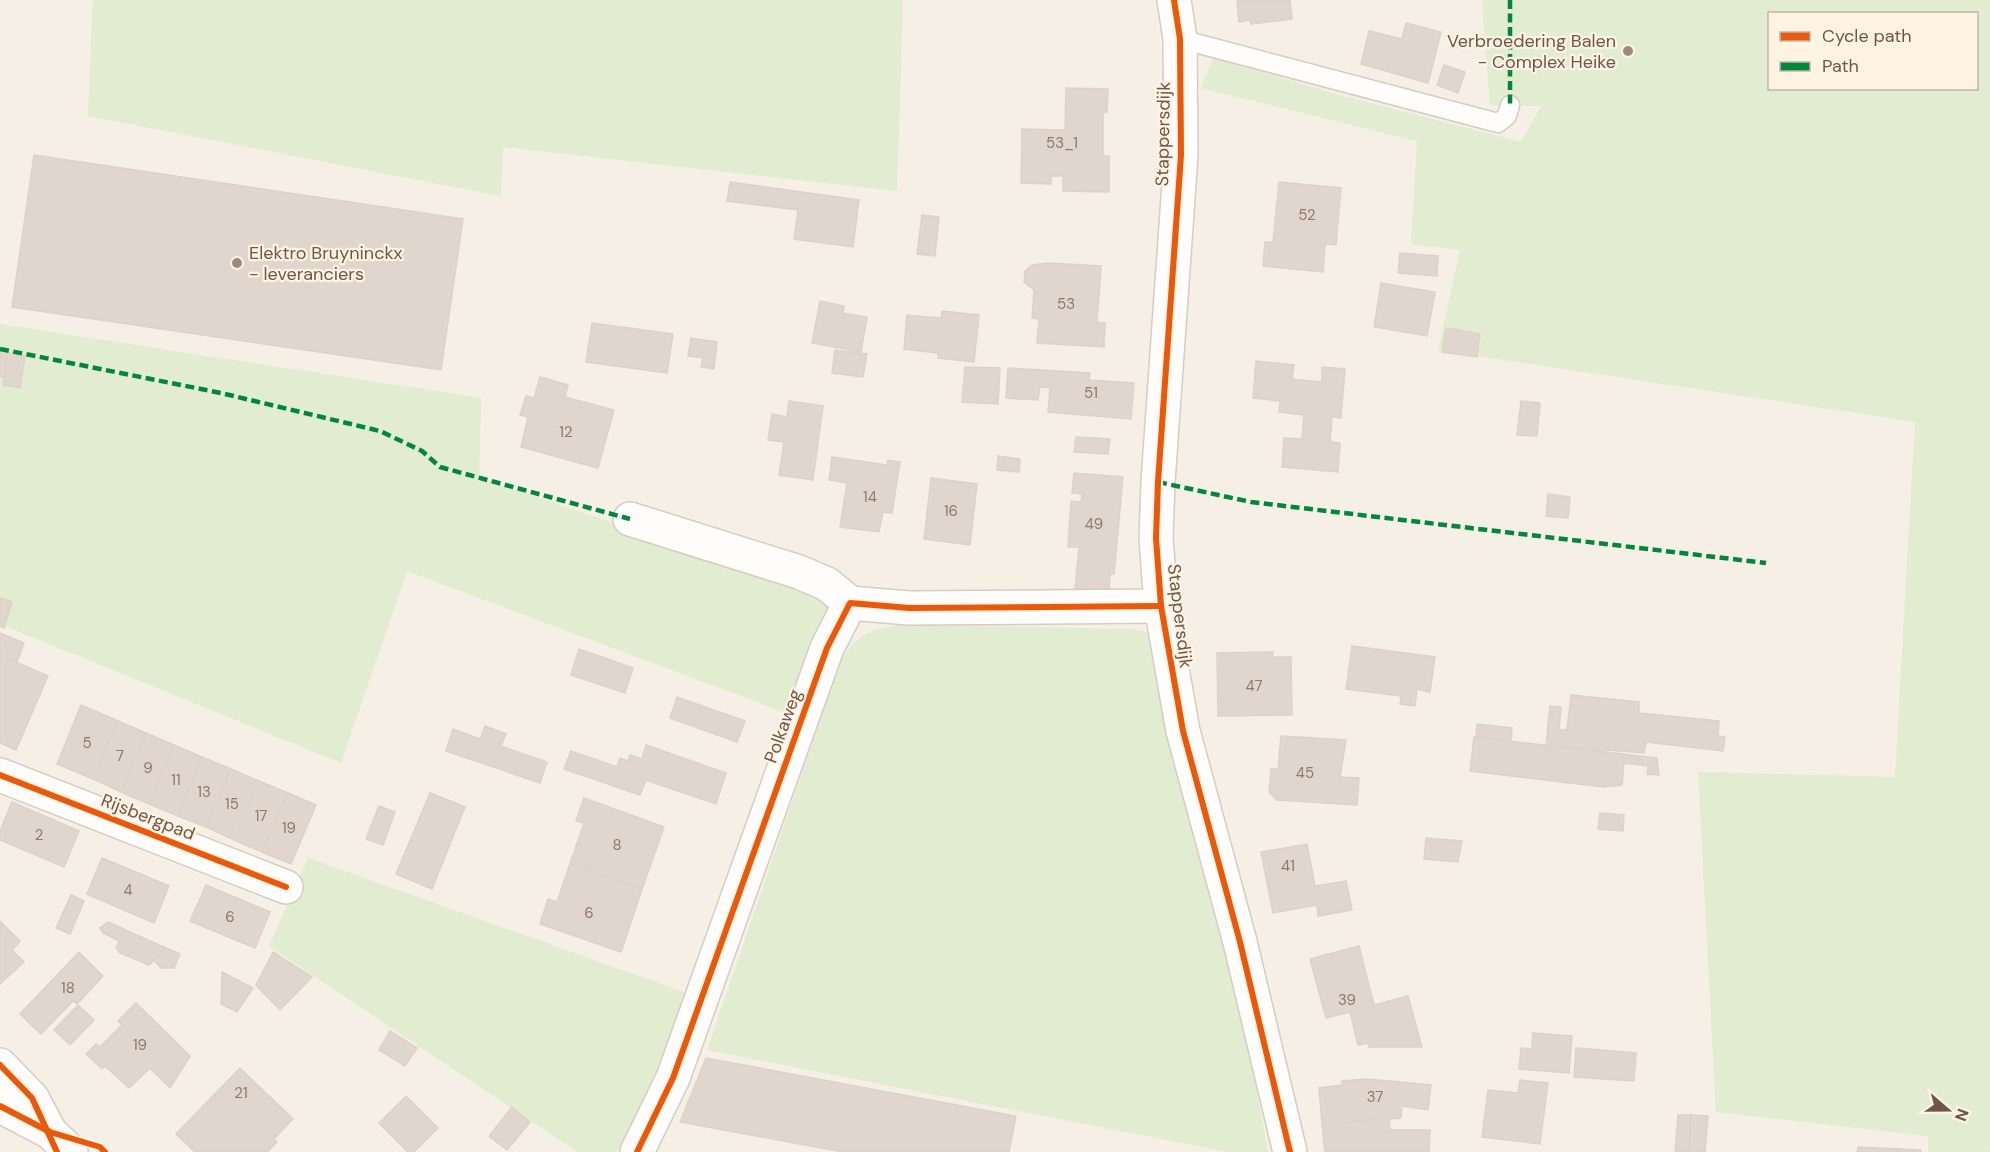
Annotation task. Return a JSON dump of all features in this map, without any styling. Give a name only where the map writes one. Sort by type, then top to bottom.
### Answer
[{"type":"street","name":"Stappersdijk","points":[[1174,0],[1180,39],[1181,155],[1158,482],[1156,538],[1161,606],[1184,731],[1240,942],[1290,1152]]},
{"type":"street","points":[[630,519],[799,572],[827,584],[850,603],[909,608],[1161,606]]},
{"type":"street","name":"Polkaweg","points":[[637,1152],[673,1078],[827,648],[850,603]]},
{"type":"street","name":"Rijsbergpad","points":[[0,775],[286,887]]},
{"type":"street","points":[[0,1065],[32,1098],[60,1142]]},
{"type":"street","points":[[0,1106],[60,1142]]},
{"type":"lane","points":[[1180,39],[1498,123],[1507,116],[1510,105]]},
{"type":"green space","points":[[93,0],[903,0],[897,191],[503,147],[501,196],[88,116]]},
{"type":"green space","points":[[1482,0],[1990,0],[1990,1148],[1976,1146],[1990,1149],[1990,1152],[1928,1152],[1928,1136],[1716,1112],[1698,772],[1895,777],[1915,422],[1438,350],[1460,250],[1411,244],[1417,141],[1201,88],[1213,58],[1340,95],[1521,142],[1541,106],[1490,105]]},
{"type":"green space","points":[[0,324],[481,398],[479,478],[808,587],[819,594],[829,607],[792,715],[407,571],[341,763],[0,624]]},
{"type":"green space","points":[[906,625],[1131,629],[1147,632],[1191,829],[1248,1041],[1268,1152],[1228,1152],[707,1050],[841,659],[855,642],[868,633]]},
{"type":"green space","points":[[308,858],[692,995],[638,1122],[617,1152],[577,1152],[269,946]]},
{"type":"building","points":[[1237,0],[1290,0],[1292,19],[1251,24],[1250,20],[1239,22]]},
{"type":"building","points":[[1406,23],[1441,32],[1428,83],[1361,64],[1369,31],[1402,39]]},
{"type":"building","points":[[1444,65],[1465,72],[1458,93],[1437,85]]},
{"type":"building","points":[[1066,88],[1108,89],[1107,112],[1103,112],[1103,156],[1109,156],[1109,192],[1063,191],[1063,176],[1051,176],[1051,184],[1021,183],[1022,129],[1065,130]]},
{"type":"building","name":"Elektro Bruyninckx - leveranciers","points":[[34,155],[463,219],[441,370],[12,307]]},
{"type":"building","points":[[730,182],[859,200],[853,247],[794,239],[798,210],[727,201]]},
{"type":"building","points":[[1279,182],[1341,188],[1336,245],[1325,244],[1323,272],[1263,266],[1265,242],[1273,242]]},
{"type":"building","points":[[922,215],[939,217],[935,256],[917,254]]},
{"type":"building","points":[[1400,253],[1438,256],[1437,276],[1398,273]]},
{"type":"building","points":[[1049,263],[1101,266],[1097,322],[1105,323],[1104,347],[1037,343],[1039,319],[1032,318],[1034,290],[1024,282],[1025,271],[1032,265]]},
{"type":"building","points":[[1381,283],[1435,292],[1427,336],[1374,327]]},
{"type":"building","points":[[820,301],[844,306],[843,313],[867,317],[861,352],[812,343]]},
{"type":"building","points":[[942,311],[979,315],[974,362],[938,358],[938,353],[904,349],[907,315],[941,318]]},
{"type":"building","points":[[592,323],[673,334],[667,373],[586,362]]},
{"type":"building","points":[[1446,328],[1480,334],[1477,357],[1442,352]]},
{"type":"building","points":[[691,338],[717,342],[714,369],[701,367],[703,358],[688,356]]},
{"type":"building","points":[[835,350],[867,354],[863,377],[832,373]]},
{"type":"building","points":[[0,351],[25,356],[20,388],[3,385],[4,377],[0,376]]},
{"type":"building","points":[[1256,361],[1294,365],[1292,379],[1322,382],[1322,367],[1345,369],[1341,418],[1332,417],[1330,442],[1340,443],[1338,472],[1282,467],[1284,438],[1302,439],[1304,415],[1279,412],[1280,401],[1253,398]]},
{"type":"building","points":[[965,367],[1000,368],[998,404],[962,402]]},
{"type":"building","points":[[1008,368],[1090,373],[1089,380],[1134,383],[1131,419],[1048,412],[1050,388],[1040,387],[1038,400],[1006,398]]},
{"type":"building","points":[[540,377],[568,385],[565,397],[614,410],[598,468],[521,447],[528,417],[520,415],[526,396],[534,398]]},
{"type":"building","points":[[789,401],[823,406],[813,480],[779,475],[784,442],[768,440],[772,414],[787,417]]},
{"type":"building","points":[[1521,401],[1540,403],[1537,436],[1517,435]]},
{"type":"building","points":[[1076,437],[1110,439],[1108,454],[1074,452]]},
{"type":"building","points":[[998,456],[1020,459],[1019,472],[997,470]]},
{"type":"building","points":[[832,457],[887,465],[888,460],[900,462],[892,513],[883,512],[879,532],[840,527],[847,483],[829,480]]},
{"type":"building","points":[[1074,473],[1123,477],[1114,574],[1110,574],[1109,592],[1075,589],[1079,547],[1068,547],[1071,501],[1081,502],[1082,494],[1072,493]]},
{"type":"building","points":[[931,478],[977,484],[970,545],[924,539]]},
{"type":"building","points":[[1548,494],[1570,497],[1568,518],[1546,516]]},
{"type":"building","points":[[0,598],[12,602],[4,628],[0,626]]},
{"type":"building","points":[[0,633],[24,643],[17,662],[0,655]]},
{"type":"building","points":[[1352,646],[1435,657],[1430,692],[1417,689],[1415,706],[1400,704],[1401,696],[1346,689]]},
{"type":"building","points":[[579,649],[633,668],[625,693],[571,675]]},
{"type":"building","points":[[1273,652],[1273,657],[1291,657],[1292,715],[1218,716],[1217,653]]},
{"type":"building","points":[[0,655],[48,676],[16,750],[0,743]]},
{"type":"building","points":[[1571,695],[1639,702],[1639,713],[1719,721],[1718,736],[1725,737],[1723,751],[1646,742],[1644,753],[1607,750],[1606,752],[1546,745],[1550,706],[1561,707],[1559,730],[1567,730]]},
{"type":"building","points":[[677,697],[745,721],[737,742],[670,718]]},
{"type":"building","points":[[81,705],[118,721],[93,779],[57,764]]},
{"type":"building","points":[[118,721],[146,733],[121,792],[93,779]]},
{"type":"building","points":[[1477,724],[1512,728],[1511,741],[1476,736]]},
{"type":"building","points":[[485,726],[506,734],[501,746],[547,762],[540,783],[446,751],[453,729],[480,739]]},
{"type":"building","points":[[146,733],[174,745],[149,804],[121,792]]},
{"type":"building","points":[[1281,736],[1346,740],[1340,777],[1359,778],[1357,805],[1277,800],[1269,792],[1271,769],[1278,769]]},
{"type":"building","points":[[1474,737],[1657,758],[1659,775],[1647,774],[1648,766],[1624,763],[1622,785],[1603,787],[1470,771]]},
{"type":"building","points":[[174,745],[202,757],[178,816],[149,804]]},
{"type":"building","points":[[646,745],[726,773],[716,804],[646,780],[640,795],[564,769],[571,751],[617,767],[620,758],[628,761],[630,755],[642,759]]},
{"type":"building","points":[[202,757],[231,769],[206,827],[178,816]]},
{"type":"building","points":[[231,769],[259,781],[234,840],[206,827]]},
{"type":"building","points":[[259,781],[288,793],[262,852],[234,840]]},
{"type":"building","points":[[288,793],[316,805],[291,864],[262,852]]},
{"type":"building","points":[[430,793],[465,807],[432,889],[396,874]]},
{"type":"building","points":[[584,798],[664,827],[642,889],[570,864],[584,823],[576,821]]},
{"type":"building","points":[[12,802],[79,831],[64,867],[0,840],[0,831]]},
{"type":"building","points":[[379,806],[395,812],[383,845],[366,839]]},
{"type":"building","points":[[1600,813],[1624,815],[1623,831],[1598,829]]},
{"type":"building","points":[[1426,838],[1462,841],[1458,862],[1424,859]]},
{"type":"building","points":[[1307,844],[1315,886],[1346,881],[1352,910],[1318,916],[1317,905],[1273,913],[1261,852]]},
{"type":"building","points":[[102,858],[169,886],[154,923],[87,894]]},
{"type":"building","points":[[570,864],[642,889],[621,952],[540,924],[548,899],[557,902]]},
{"type":"building","points":[[206,885],[270,912],[255,948],[190,921]]},
{"type":"building","points":[[71,895],[84,901],[70,934],[56,928]]},
{"type":"building","points":[[0,921],[20,941],[12,950],[24,962],[0,984]]},
{"type":"building","points":[[108,922],[166,948],[149,965],[120,953],[116,948],[119,941],[103,933],[100,928]]},
{"type":"building","points":[[1359,946],[1374,1005],[1408,996],[1422,1047],[1369,1047],[1368,1043],[1358,1045],[1350,1012],[1326,1018],[1310,959]]},
{"type":"building","points":[[166,948],[180,954],[174,968],[161,968],[154,960]]},
{"type":"building","points":[[79,952],[103,976],[77,1004],[73,1001],[41,1034],[20,1014]]},
{"type":"building","points":[[273,952],[312,977],[280,1010],[256,985]]},
{"type":"building","points":[[222,972],[253,988],[237,1012],[221,1004]]},
{"type":"building","points":[[136,1003],[190,1056],[170,1088],[150,1068],[129,1088],[105,1066],[102,1069],[86,1054],[96,1044],[100,1047],[122,1025],[118,1021]]},
{"type":"building","points":[[78,1005],[94,1020],[70,1045],[54,1030]]},
{"type":"building","points":[[390,1031],[417,1048],[405,1066],[379,1050]]},
{"type":"building","points":[[1533,1033],[1572,1036],[1569,1073],[1519,1069],[1521,1048],[1532,1049]]},
{"type":"building","points":[[1576,1048],[1636,1053],[1634,1081],[1574,1077]]},
{"type":"building","points":[[706,1058],[1016,1116],[1009,1152],[843,1152],[680,1122]]},
{"type":"building","points":[[240,1068],[293,1119],[274,1139],[277,1142],[267,1152],[195,1152],[176,1134]]},
{"type":"building","points":[[1367,1079],[1431,1085],[1428,1110],[1402,1106],[1401,1118],[1322,1124],[1319,1088],[1342,1085],[1342,1081]]},
{"type":"building","points":[[1520,1080],[1548,1083],[1540,1144],[1482,1137],[1488,1090],[1518,1093]]},
{"type":"building","points":[[406,1096],[438,1128],[414,1152],[408,1152],[379,1123]]},
{"type":"building","points":[[512,1107],[530,1122],[507,1150],[489,1136]]},
{"type":"building","points":[[1678,1115],[1691,1115],[1689,1152],[1675,1152]]},
{"type":"building","points":[[1691,1115],[1708,1116],[1705,1152],[1689,1152]]},
{"type":"building","points":[[1389,1118],[1390,1130],[1430,1130],[1429,1152],[1325,1152],[1322,1124]]},
{"type":"building","points":[[1858,1147],[1921,1150],[1921,1152],[1857,1152]]},
{"type":"marked path","points":[[1510,0],[1510,105]]},
{"type":"marked path","points":[[0,349],[221,393],[380,431],[422,451],[440,467],[630,519]]},
{"type":"marked path","points":[[1158,482],[1251,502],[1766,563]]},
{"type":"cycle path","points":[[1174,0],[1180,39],[1181,155],[1158,482],[1156,538],[1161,606],[1183,731],[1240,942],[1290,1152]]},
{"type":"cycle path","points":[[637,1152],[673,1078],[827,648],[850,603],[909,608],[1161,606]]},
{"type":"cycle path","points":[[0,775],[286,887]]},
{"type":"cycle path","points":[[0,1065],[32,1098],[57,1152]]},
{"type":"cycle path","points":[[0,1106],[50,1132],[100,1147],[105,1152]]},
{"type":"place","name":"Verbroedering Balen - Complex Heike","points":[[1628,51]]},
{"type":"place","name":"Elektro Bruyninckx - leveranciers","points":[[237,263]]}]
